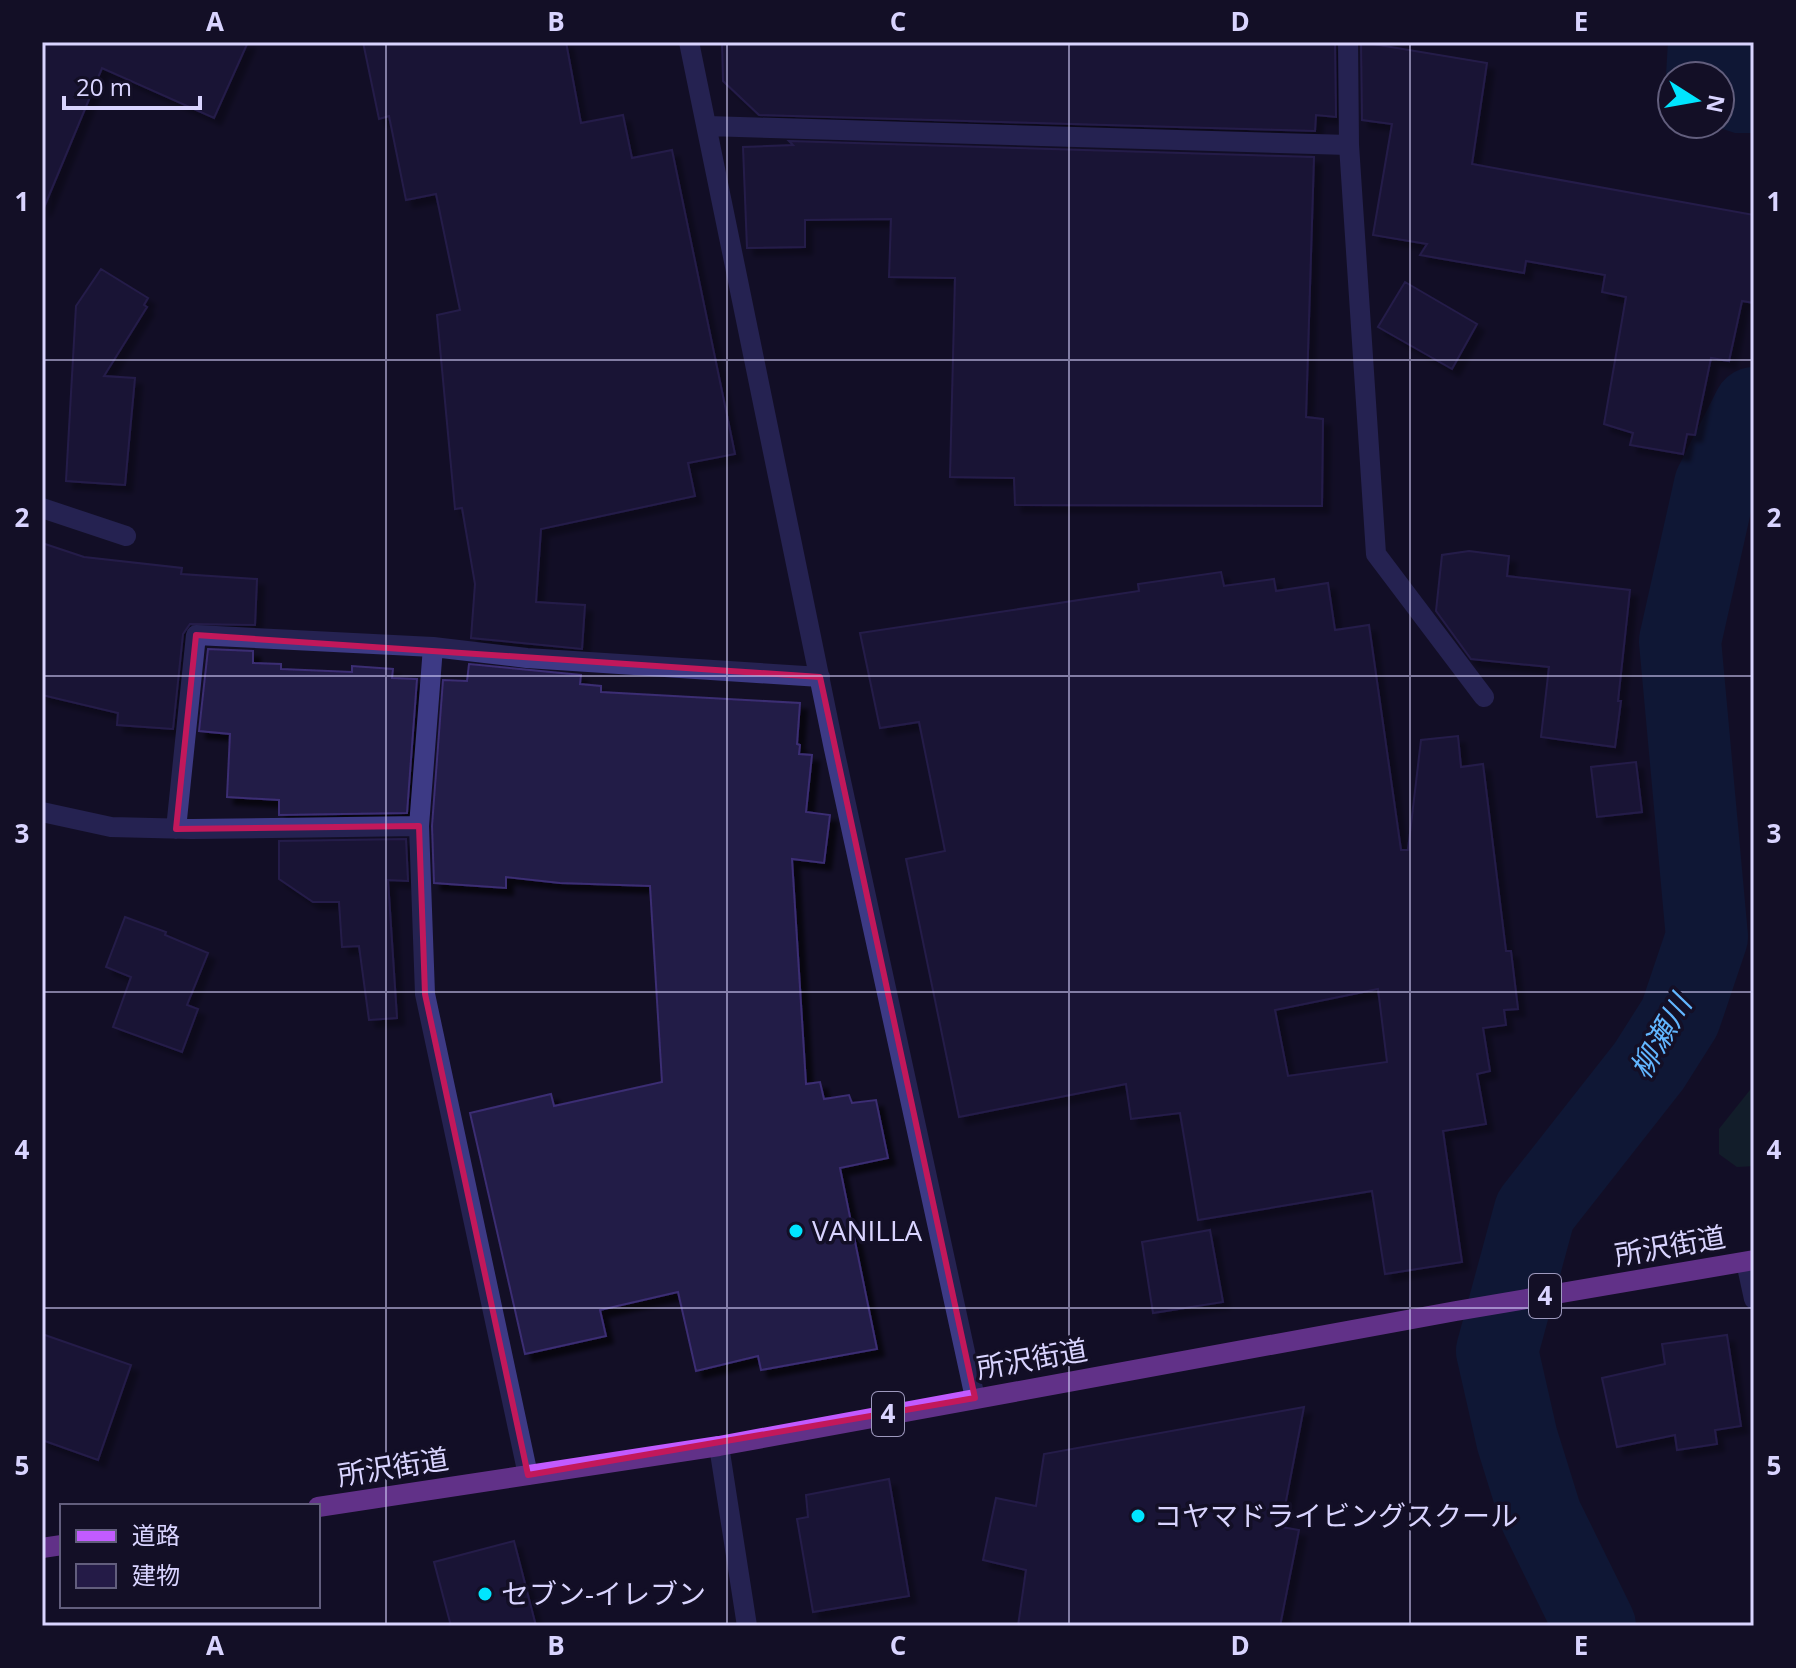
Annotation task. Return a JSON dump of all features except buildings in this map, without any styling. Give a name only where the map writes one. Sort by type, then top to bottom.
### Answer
[{"type":"main road","name":"所沢街道","points":[[320,1507],[719,1446],[1456,1311],[1750,1261]]},
{"type":"street","points":[[689,42],[820,677],[975,1398]]},
{"type":"street","points":[[1348,42],[1349,145],[1376,554],[1484,697]]},
{"type":"street","points":[[707,126],[1349,145]]},
{"type":"street","points":[[42,508],[126,536]]},
{"type":"street","points":[[176,829],[196,635],[433,647],[527,658],[820,677]]},
{"type":"street","points":[[433,647],[419,826],[425,994],[528,1475]]},
{"type":"street","points":[[42,812],[111,827],[419,826]]},
{"type":"street","points":[[1750,1261],[1754,1299]]},
{"type":"street","points":[[719,1446],[747,1626]]},
{"type":"highlighted area","points":[[196,635],[820,677],[975,1398],[528,1475],[425,994],[419,826],[176,829]]},
{"type":"green space","points":[[1754,1085],[1754,1166],[1737,1167],[1719,1154],[1719,1129]]},
{"type":"water","points":[[1668,42],[1754,42],[1754,133],[1736,133],[1736,60],[1667,60]]},
{"type":"waterway","name":"柳瀬川","points":[[1595,1626],[1541,1516],[1517,1439],[1497,1351],[1535,1211],[1649,1066],[1680,1017],[1707,937],[1680,641],[1715,485],[1754,408]]},
{"type":"place","name":"VANILLA","points":[[796,1231]]},
{"type":"place","name":"コヤマドライビングスクール","points":[[1138,1516]]},
{"type":"place","name":"セブン-イレブン","points":[[485,1594]]}]
